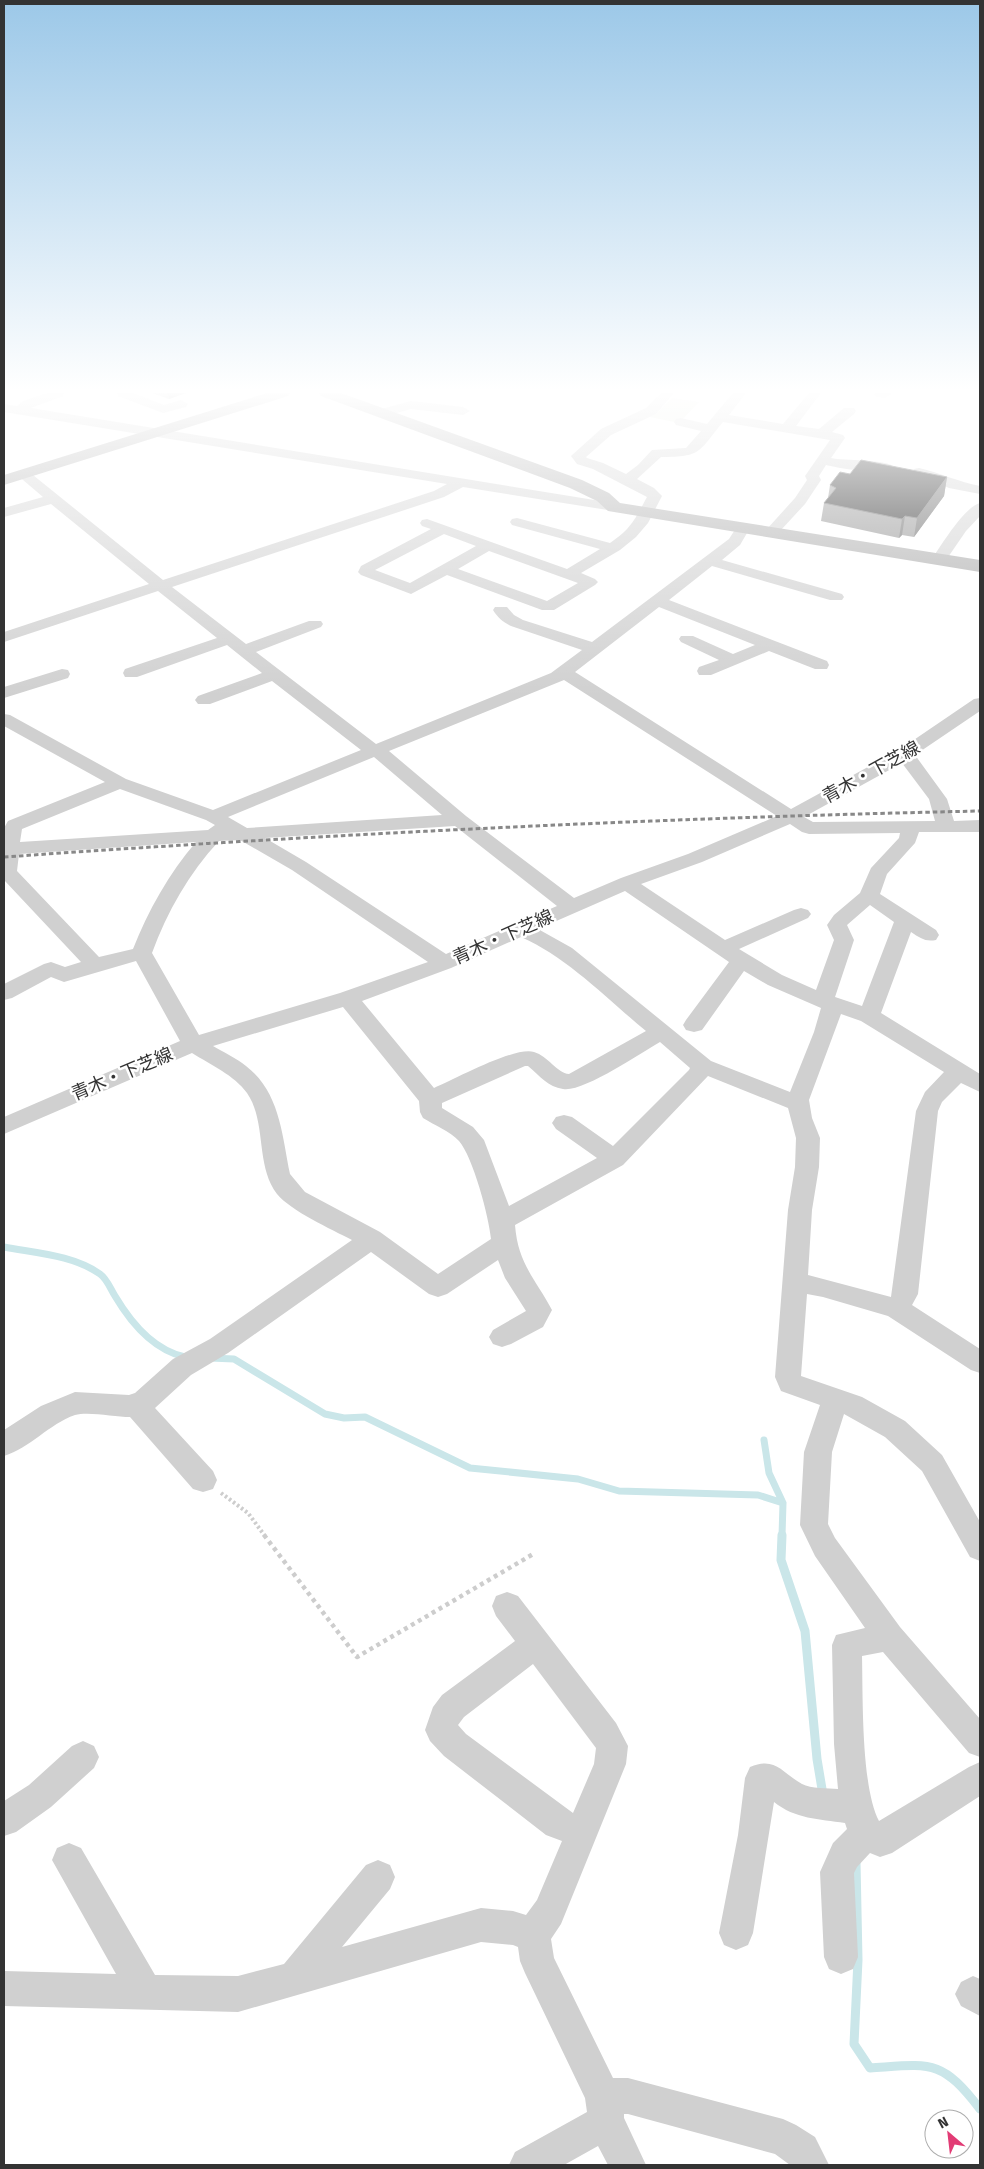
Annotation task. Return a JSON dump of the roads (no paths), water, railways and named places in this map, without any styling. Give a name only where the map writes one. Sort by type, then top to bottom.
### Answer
[{"type":"main road","points":[[597,494],[614,507],[980,566]]},
{"type":"street","points":[[46,494],[368,748],[376,750],[459,820],[572,907]]},
{"type":"street","points":[[4,637],[438,494]]},
{"type":"street","points":[[532,494],[614,507]]},
{"type":"street","points":[[570,574],[612,548],[638,526],[655,496],[652,494]]},
{"type":"street","points":[[773,533],[774,529],[805,494]]},
{"type":"street","points":[[4,513],[52,499]]},
{"type":"street","points":[[939,560],[961,528],[980,507]]},
{"type":"street","points":[[517,522],[612,548]]},
{"type":"street","points":[[427,523],[590,582],[548,607],[445,569]]},
{"type":"street","points":[[142,953],[170,892],[223,826],[376,750],[557,677],[734,542],[743,528]]},
{"type":"street","points":[[443,529],[366,569],[366,572],[410,589],[488,545]]},
{"type":"street","points":[[710,561],[836,597]]},
{"type":"street","points":[[657,601],[821,665]]},
{"type":"street","points":[[501,610],[508,618],[517,623],[593,648]]},
{"type":"street","points":[[244,651],[315,624]]},
{"type":"street","points":[[130,673],[230,639]]},
{"type":"street","points":[[687,639],[733,660]]},
{"type":"street","points":[[705,671],[769,645]]},
{"type":"street","points":[[564,672],[809,828],[980,826]]},
{"type":"street","points":[[4,693],[62,674]]},
{"type":"street","points":[[204,700],[275,674]]},
{"type":"street","name":"青木・下芝線","points":[[4,1126],[193,1044],[348,998],[444,963],[628,882],[695,858],[790,817],[905,754],[980,703]]},
{"type":"street","points":[[4,719],[120,783],[223,826],[299,866],[444,963]]},
{"type":"street","points":[[905,754],[938,800],[946,826]]},
{"type":"street","points":[[95,965],[7,872],[7,849],[15,825],[120,783]]},
{"type":"street","points":[[7,849],[223,826],[459,820]]},
{"type":"street","points":[[911,827],[908,839],[878,872],[869,896],[841,919],[837,925],[844,940],[828,1002],[825,1032],[798,1100],[801,1118],[808,1138],[807,1168],[800,1210],[788,1377],[790,1383],[852,1405],[895,1428],[932,1463],[980,1548]]},
{"type":"street","points":[[628,882],[723,948],[775,980],[828,1002],[869,1016],[980,1084]]},
{"type":"street","points":[[869,896],[929,935]]},
{"type":"street","points":[[723,948],[801,914]]},
{"type":"street","points":[[869,1016],[905,920]]},
{"type":"street","points":[[522,930],[543,939],[565,953],[703,1066],[787,1100],[798,1100]]},
{"type":"street","points":[[4,993],[51,969],[64,975],[142,953]]},
{"type":"street","points":[[142,953],[193,1044],[238,1071],[256,1089],[266,1109],[278,1175],[286,1188],[296,1198],[370,1239],[438,1287],[503,1232],[616,1159],[697,1075],[703,1066]]},
{"type":"street","points":[[694,1024],[741,960]]},
{"type":"street","points":[[348,998],[430,1099],[431,1112],[465,1134],[476,1146],[514,1271],[539,1310],[534,1320],[502,1337]]},
{"type":"street","points":[[430,1099],[528,1057],[534,1059],[555,1079],[565,1084],[573,1082],[660,1032]]},
{"type":"street","points":[[897,1309],[905,1294],[927,1111],[933,1098],[958,1071]]},
{"type":"street","points":[[564,1123],[616,1159]]},
{"type":"street","points":[[4,1444],[51,1414],[75,1403],[129,1406],[143,1402],[182,1366],[219,1346],[370,1239]]},
{"type":"street","points":[[794,1282],[823,1287],[897,1309],[980,1362]]},
{"type":"street","points":[[835,1400],[818,1452],[814,1525],[825,1547],[889,1637],[980,1742]]},
{"type":"street","points":[[135,1404],[203,1480]]},
{"type":"street","points":[[507,1606],[605,1734],[612,1746],[610,1764],[549,1912],[533,1935],[537,1961],[605,2109],[627,2165]]},
{"type":"street","points":[[841,1957],[837,1872],[861,1820],[850,1764],[847,1645],[889,1637]]},
{"type":"street","points":[[536,1643],[454,1706],[444,1718],[441,1730],[455,1745],[558,1823],[581,1833]]},
{"type":"street","points":[[4,1820],[40,1796],[83,1757]]},
{"type":"street","points":[[736,1933],[754,1835],[761,1778],[772,1780],[798,1800],[861,1820],[880,1841],[980,1778]]},
{"type":"street","points":[[69,1860],[146,1992]]},
{"type":"street","points":[[295,1977],[378,1877]]},
{"type":"street","points":[[4,1989],[238,1994],[481,1925],[513,1928],[533,1935]]},
{"type":"street","points":[[528,2165],[605,2109],[628,2096],[783,2138],[802,2150],[810,2165]]},
{"type":"waterway","points":[[4,1247],[66,1259],[100,1274],[107,1281],[128,1316],[144,1334],[163,1348],[185,1357]]},
{"type":"waterway","points":[[210,1358],[234,1359],[325,1414],[344,1418],[365,1417],[470,1468],[578,1479],[619,1491],[758,1495],[783,1503]]},
{"type":"waterway","points":[[764,1440],[769,1473],[783,1503]]},
{"type":"waterway","points":[[782,1536],[783,1503]]},
{"type":"waterway","points":[[782,1535],[781,1560],[805,1631],[817,1759],[823,1795]]},
{"type":"waterway","points":[[856,1862],[858,1960],[854,2044],[870,2068],[921,2066],[933,2068],[944,2073],[967,2092],[980,2109]]},
{"type":"railway","points":[[4,857],[492,828],[980,811]]}]
